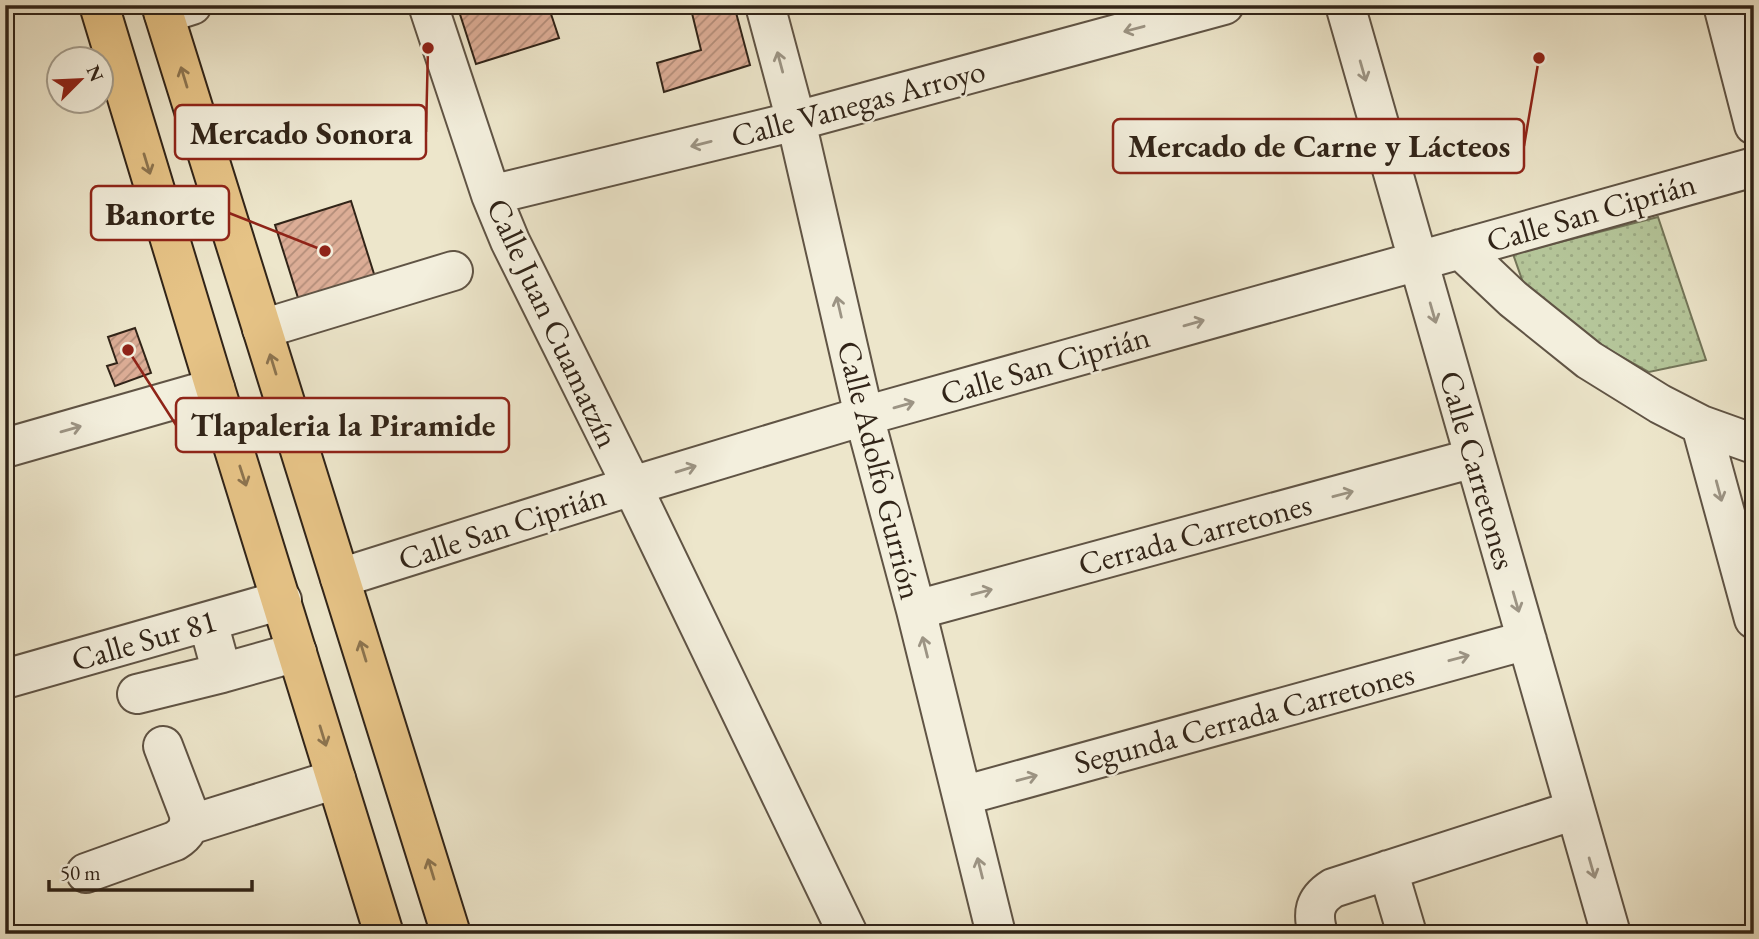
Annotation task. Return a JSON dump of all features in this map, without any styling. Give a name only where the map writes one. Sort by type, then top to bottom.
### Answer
[{"type":"main road","points":[[99,5],[384,934]]},
{"type":"main road","points":[[173,8],[262,329],[451,934]]},
{"type":"street","name":"Calle Juan Cuamatzín","points":[[428,5],[491,195],[510,241],[632,486],[848,934]]},
{"type":"street","name":"Calle Adolfo Gurrión","points":[[765,5],[796,121],[864,416],[916,610],[996,934]]},
{"type":"street","name":"Calle Vanegas Arroyo","points":[[491,195],[796,121],[1224,5]]},
{"type":"street","name":"Calle Carretones","points":[[1345,5],[1611,934]]},
{"type":"street","points":[[1723,5],[1754,125]]},
{"type":"street","name":"Calle San Ciprián","points":[[340,578],[864,416],[1754,167]]},
{"type":"street","points":[[1460,249],[1513,299],[1588,360],[1660,404],[1701,425],[1754,444]]},
{"type":"street","points":[[262,329],[453,271]]},
{"type":"street","points":[[5,447],[215,388]]},
{"type":"street","points":[[1701,425],[1754,619]]},
{"type":"street","name":"Cerrada Carretones","points":[[916,610],[1474,458]]},
{"type":"street","name":"Calle Sur 81","points":[[5,680],[282,600]]},
{"type":"street","points":[[208,622],[222,673]]},
{"type":"street","name":"Segunda Cerrada Carretones","points":[[962,796],[1527,640]]},
{"type":"street","points":[[138,694],[297,652]]},
{"type":"street","points":[[86,873],[175,841],[184,835],[190,825],[189,814],[163,746]]},
{"type":"street","points":[[190,825],[336,779]]},
{"type":"street","points":[[1318,934],[1314,909],[1321,896],[1333,888],[1575,810]]},
{"type":"street","points":[[1388,870],[1407,934]]},
{"type":"green space","points":[[1658,217],[1706,360],[1649,372],[1599,344],[1526,291],[1513,254]]},
{"type":"building","points":[[457,5],[548,5],[559,38],[476,64]]},
{"type":"building","points":[[690,5],[734,5],[750,65],[664,92],[657,63],[701,50]]},
{"type":"building","points":[[351,201],[375,277],[299,301],[275,225]]},
{"type":"building","points":[[135,328],[151,373],[115,386],[107,366],[117,363],[108,337]]},
{"type":"place","name":"Mercado Sonora","points":[[428,48]]},
{"type":"place","name":"Mercado de Carne y Lácteos","points":[[1539,58]]},
{"type":"place","name":"Banorte","points":[[325,251]]},
{"type":"place","name":"Tlapaleria la Piramide","points":[[128,350]]}]
